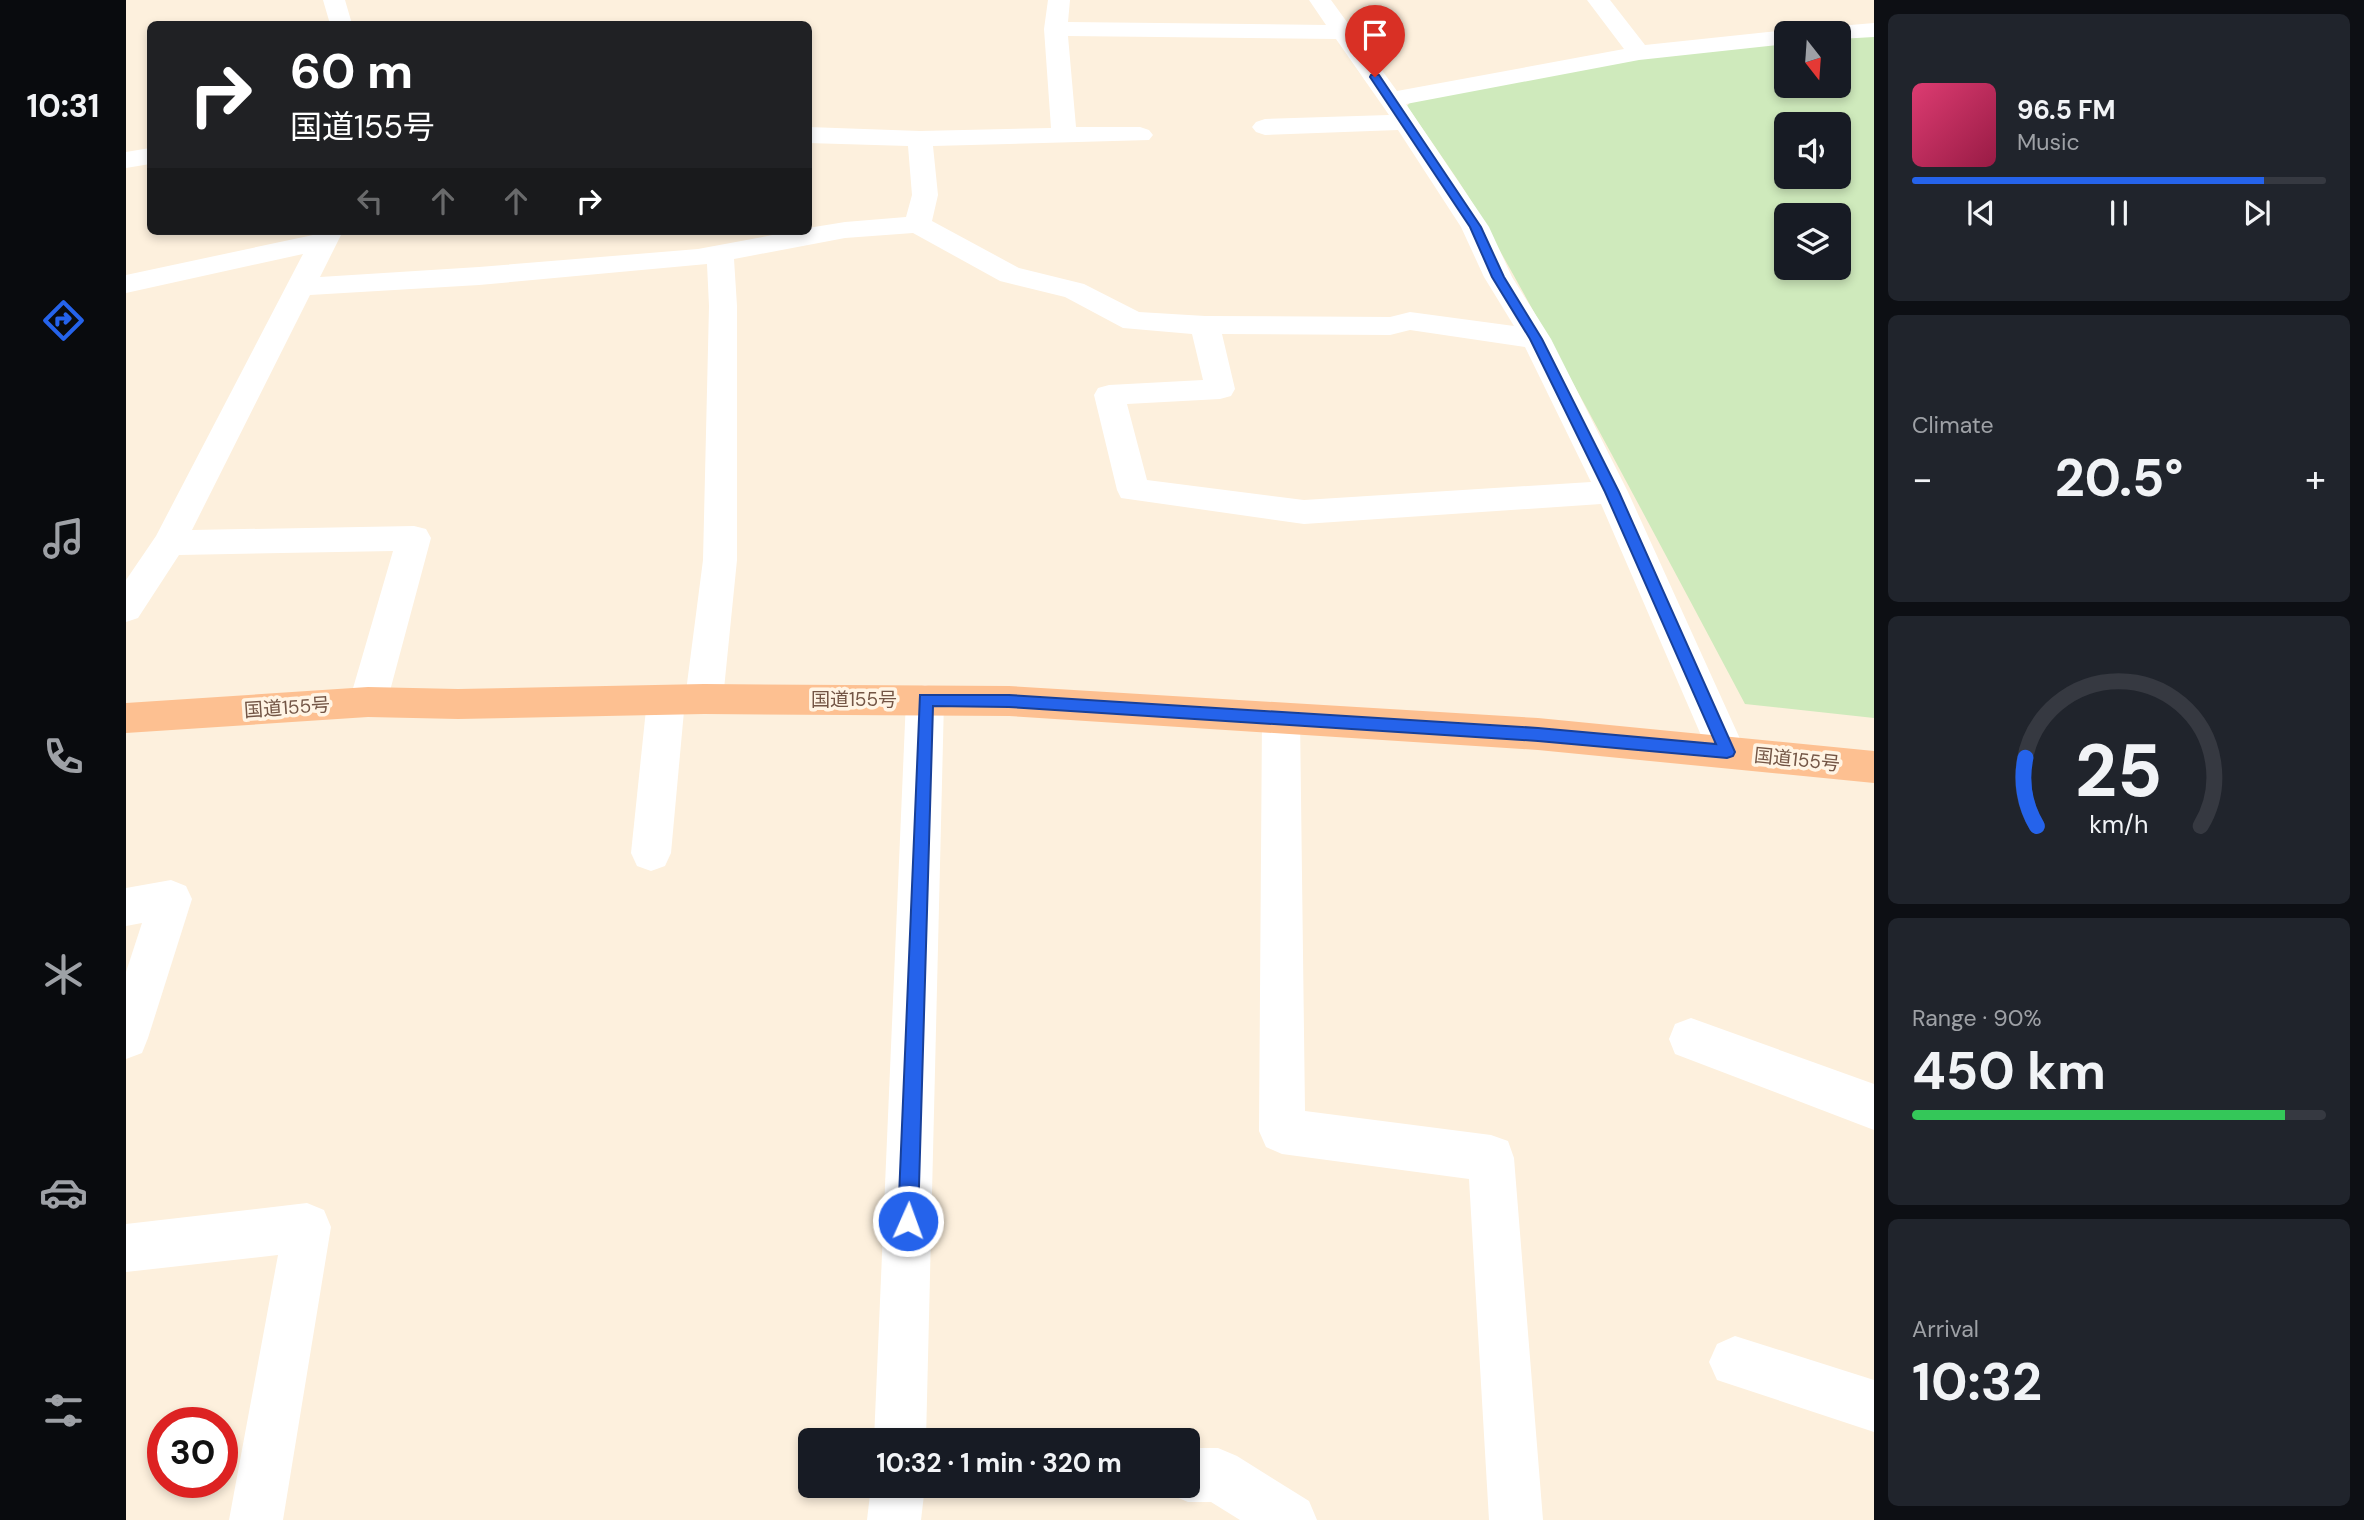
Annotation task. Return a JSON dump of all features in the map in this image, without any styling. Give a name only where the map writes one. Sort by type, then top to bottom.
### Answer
[{"type":"highway","name":"国道155号","points":[[126,718],[368,702],[458,704],[704,699],[1009,701],[1538,734],[1874,767]]},
{"type":"street","points":[[334,0],[340,21]]},
{"type":"street","points":[[1059,0],[1056,29],[1064,135]]},
{"type":"street","points":[[1320,0],[1399,111],[1475,227],[1498,277],[1536,339],[1612,492],[1727,752]]},
{"type":"street","points":[[1598,0],[1639,54]]},
{"type":"street","points":[[1056,29],[1342,32]]},
{"type":"street","points":[[1852,31],[1874,30]]},
{"type":"street","points":[[1265,127],[1399,111],[1639,54],[1774,38]]},
{"type":"street","points":[[812,135],[920,139],[1140,135]]},
{"type":"street","points":[[918,224],[925,195],[920,139]]},
{"type":"street","points":[[126,160],[147,156]]},
{"type":"street","points":[[812,234],[918,224],[1010,275],[1074,290],[1133,321],[1205,325],[1390,326],[1410,321],[1536,339]]},
{"type":"street","points":[[303,287],[804,235]]},
{"type":"street","points":[[126,285],[327,236]]},
{"type":"street","points":[[128,599],[169,543],[327,236]]},
{"type":"street","points":[[704,699],[720,560],[723,306],[706,247]]},
{"type":"street","points":[[1205,325],[1220,389],[1109,395],[1133,491],[1304,512],[1612,492]]},
{"type":"street","points":[[169,543],[414,538],[368,702]]},
{"type":"street","points":[[651,853],[666,700]]},
{"type":"street","points":[[900,1428],[925,700]]},
{"type":"street","points":[[1281,718],[1282,1131],[1491,1158],[1516,1520]]},
{"type":"street","points":[[126,907],[171,899],[126,1038]]},
{"type":"street","points":[[1691,1039],[1874,1107]]},
{"type":"street","points":[[126,1248],[307,1227],[256,1520]]},
{"type":"street","points":[[1735,1362],[1874,1406]]},
{"type":"street","points":[[1200,1475],[1219,1475],[1290,1520]]},
{"type":"street","points":[[894,1520],[897,1498]]},
{"type":"green space","points":[[1874,34],[1874,718],[1745,704],[1585,404],[1486,226],[1407,106],[1412,100],[1643,57],[1774,44],[1774,98],[1852,98],[1852,36]]},
{"type":"route","points":[[908,1221],[925,700],[1009,701],[1538,734],[1727,752],[1612,492],[1536,339],[1498,277],[1475,227],[1375,77]]}]
